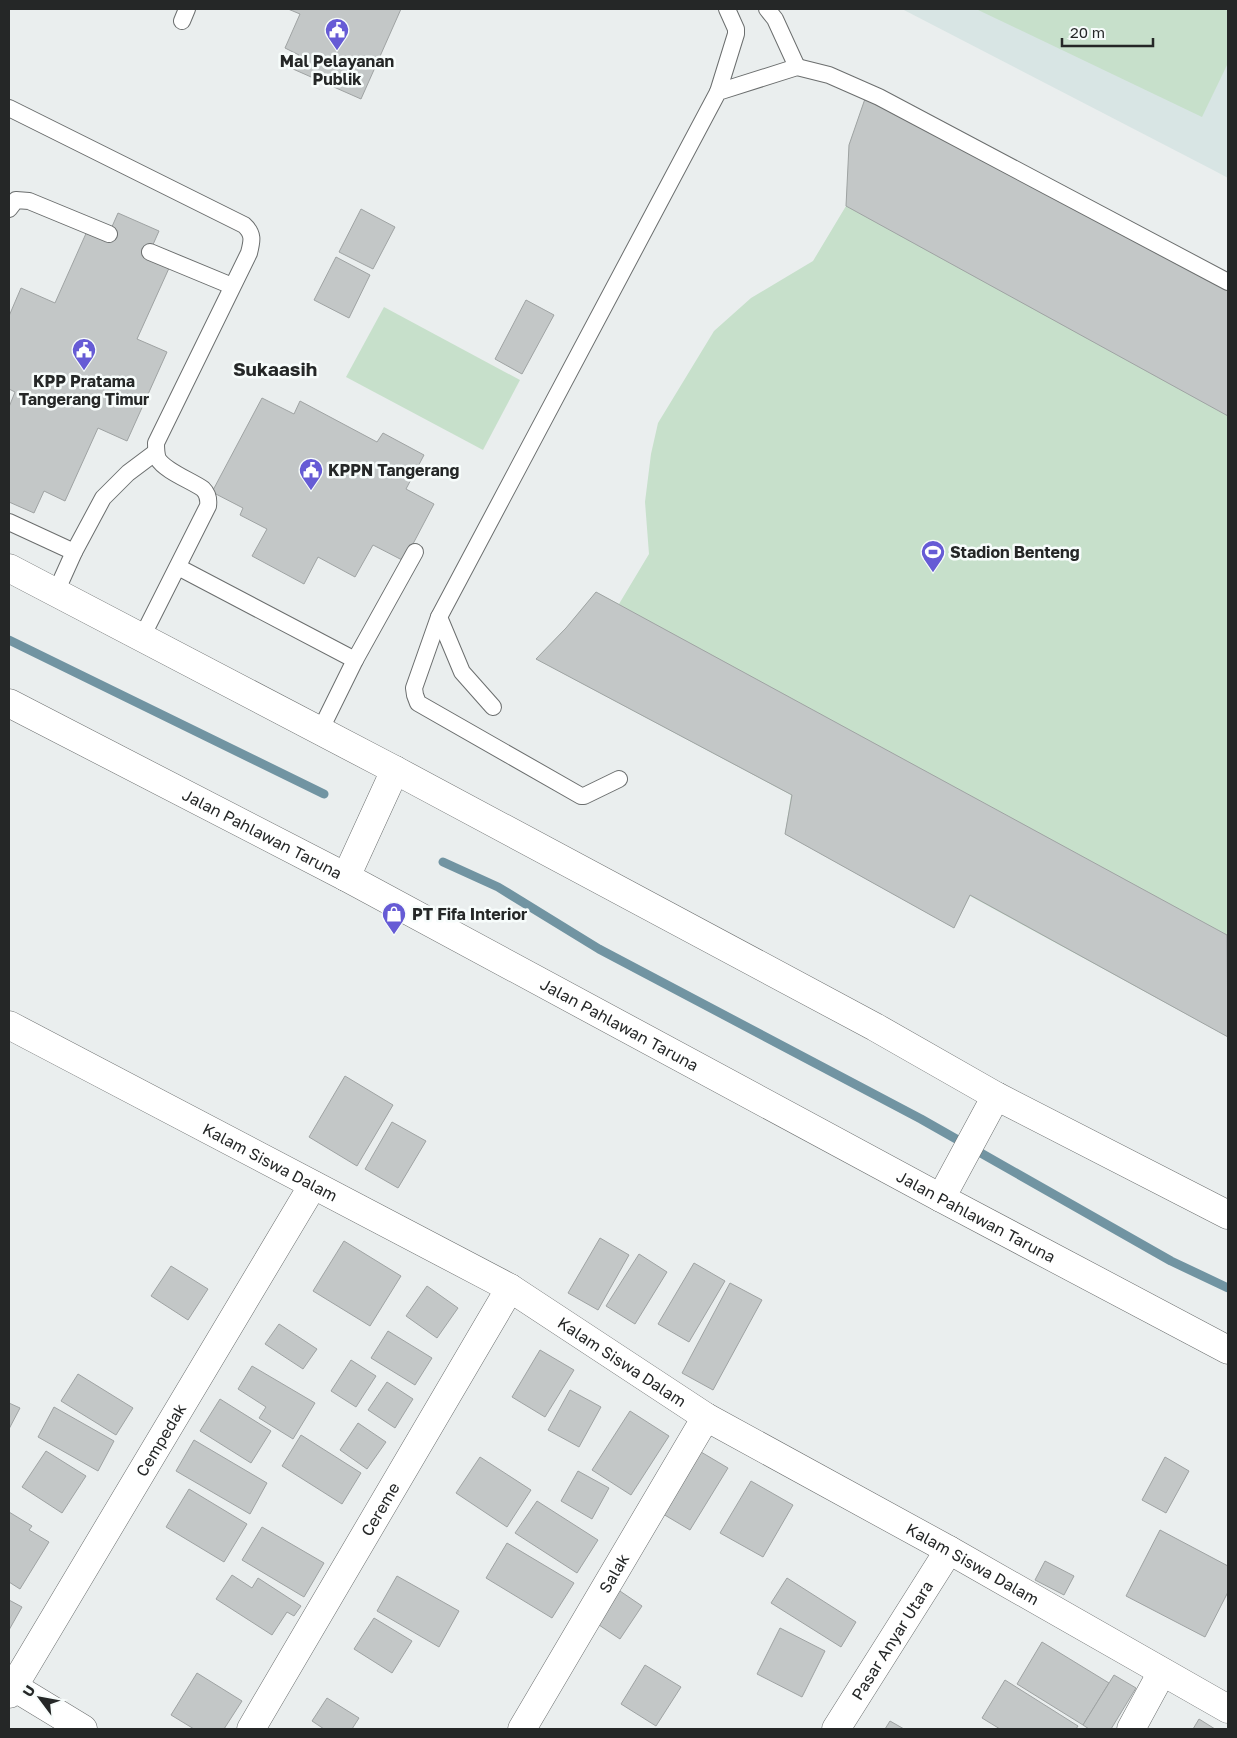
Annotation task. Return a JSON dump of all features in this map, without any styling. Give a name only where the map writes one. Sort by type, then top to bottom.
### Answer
[{"type":"street","points":[[9,568],[395,770],[875,1028],[990,1108],[1228,1215]]},
{"type":"street","name":"Jalan Pahlawan Taruna","points":[[9,703],[947,1188],[1228,1350]]},
{"type":"street","points":[[346,877],[395,770]]},
{"type":"street","name":"Kalam Siswa Dalam","points":[[10,1032],[313,1185],[510,1288],[706,1417],[949,1550],[1228,1710]]},
{"type":"street","points":[[947,1188],[990,1108]]},
{"type":"street","name":"Cempedak","points":[[10,1688],[313,1185]]},
{"type":"street","name":"Cereme","points":[[251,1729],[510,1288]]},
{"type":"street","name":"Salak","points":[[522,1729],[706,1417]]},
{"type":"street","name":"Pasar Anyar Utara","points":[[836,1729],[949,1550]]},
{"type":"street","points":[[1131,1729],[1162,1672]]},
{"type":"street","points":[[10,1688],[83,1729]]},
{"type":"lane","points":[[619,779],[581,796],[418,703],[414,688],[440,617],[718,92],[736,34],[736,29],[726,9]]},
{"type":"lane","points":[[767,9],[775,19],[797,67]]},
{"type":"lane","points":[[718,92],[797,67],[829,75],[879,97],[1228,282]]},
{"type":"lane","points":[[9,108],[244,225],[252,236],[249,253],[156,443],[158,460],[164,466],[198,485],[207,494],[208,506],[142,637]]},
{"type":"lane","points":[[9,209],[16,200],[29,201],[109,234]]},
{"type":"lane","points":[[150,252],[232,286]]},
{"type":"lane","points":[[56,592],[74,552],[103,498],[128,474],[156,452]]},
{"type":"lane","points":[[9,522],[74,552]]},
{"type":"lane","points":[[320,731],[355,660],[415,552]]},
{"type":"lane","points":[[178,566],[355,660]]},
{"type":"lane","points":[[440,617],[462,672],[493,707]]},
{"type":"shaded area","points":[[902,9],[1228,9],[1228,178],[1215,171]]},
{"type":"green space","points":[[976,9],[1228,9],[1228,63],[1202,117]]},
{"type":"green space","name":"Stadion Benteng","points":[[867,93],[1228,287],[1228,1037],[970,896],[954,928],[785,834],[791,795],[536,659],[566,628],[596,592],[619,604],[649,554],[645,502],[651,454],[658,423],[714,331],[751,298],[813,261],[846,206],[849,145]]},
{"type":"green space","points":[[384,307],[520,380],[483,450],[346,377]]},
{"type":"building","name":"Mal Pelayanan Publik","points":[[288,9],[401,9],[361,99],[293,69],[299,55],[285,48],[300,14]]},
{"type":"building","points":[[867,93],[1228,287],[1228,416],[846,206],[849,145]]},
{"type":"building","points":[[361,209],[395,227],[373,269],[339,252]]},
{"type":"building","name":"KPP Pratama Tangerang Timur","points":[[118,213],[159,231],[148,256],[170,266],[137,339],[167,352],[127,441],[98,428],[65,501],[44,491],[34,513],[9,502],[9,407],[15,392],[9,389],[9,316],[21,288],[55,303],[88,229],[107,238]]},
{"type":"building","points":[[336,257],[370,275],[349,318],[314,300]]},
{"type":"building","points":[[526,300],[554,315],[522,374],[495,359]]},
{"type":"building","name":"KPPN Tangerang","points":[[262,398],[294,414],[300,401],[377,442],[383,433],[424,455],[406,489],[434,504],[404,561],[373,545],[355,577],[318,557],[304,584],[252,556],[267,529],[240,515],[243,508],[212,492]]},
{"type":"building","points":[[596,592],[1227,935],[1228,1037],[970,895],[954,928],[785,834],[792,795],[536,659],[566,628]]},
{"type":"building","points":[[345,1076],[393,1105],[357,1166],[309,1137]]},
{"type":"building","points":[[392,1122],[426,1141],[398,1188],[365,1169]]},
{"type":"building","points":[[600,1238],[629,1255],[598,1310],[568,1293]]},
{"type":"building","points":[[344,1241],[401,1276],[370,1326],[313,1291]]},
{"type":"building","points":[[639,1254],[667,1272],[635,1324],[606,1306]]},
{"type":"building","points":[[694,1263],[725,1281],[689,1342],[658,1324]]},
{"type":"building","points":[[171,1266],[208,1289],[188,1320],[151,1296]]},
{"type":"building","points":[[730,1283],[762,1300],[713,1390],[682,1373]]},
{"type":"building","points":[[427,1286],[458,1308],[437,1338],[406,1316]]},
{"type":"building","points":[[279,1324],[317,1349],[303,1369],[265,1344]]},
{"type":"building","points":[[388,1331],[432,1358],[415,1385],[371,1358]]},
{"type":"building","points":[[540,1350],[574,1370],[545,1417],[512,1397]]},
{"type":"building","points":[[351,1360],[376,1376],[356,1407],[331,1391]]},
{"type":"building","points":[[252,1366],[315,1403],[293,1439],[259,1418],[266,1407],[238,1389]]},
{"type":"building","points":[[78,1374],[133,1408],[116,1435],[61,1401]]},
{"type":"building","points":[[387,1382],[413,1399],[395,1428],[368,1410]]},
{"type":"building","points":[[570,1390],[601,1407],[579,1447],[548,1430]]},
{"type":"building","points":[[220,1399],[271,1431],[251,1463],[200,1431]]},
{"type":"building","points":[[9,1403],[20,1408],[9,1429]]},
{"type":"building","points":[[54,1407],[114,1441],[98,1471],[38,1437]]},
{"type":"building","points":[[630,1411],[669,1436],[631,1495],[592,1470]]},
{"type":"building","points":[[358,1423],[386,1442],[367,1469],[340,1450]]},
{"type":"building","points":[[301,1435],[361,1473],[342,1504],[282,1466]]},
{"type":"building","points":[[194,1440],[267,1483],[250,1514],[176,1471]]},
{"type":"building","points":[[46,1451],[86,1476],[62,1513],[22,1487]]},
{"type":"building","points":[[701,1452],[728,1468],[690,1530],[663,1514]]},
{"type":"building","points":[[480,1457],[531,1490],[507,1527],[456,1493]]},
{"type":"building","points":[[1165,1457],[1189,1471],[1166,1513],[1142,1500]]},
{"type":"building","points":[[578,1471],[609,1488],[592,1519],[561,1501]]},
{"type":"building","points":[[751,1481],[793,1505],[763,1557],[720,1533]]},
{"type":"building","points":[[189,1489],[247,1524],[224,1562],[166,1527]]},
{"type":"building","points":[[537,1501],[598,1540],[577,1573],[515,1533]]},
{"type":"building","points":[[9,1512],[32,1526],[29,1530],[49,1542],[20,1589],[9,1582]]},
{"type":"building","points":[[262,1527],[324,1563],[304,1597],[242,1560]]},
{"type":"building","points":[[1160,1530],[1228,1566],[1228,1592],[1205,1637],[1126,1596]]},
{"type":"building","points":[[507,1543],[574,1583],[552,1618],[486,1578]]},
{"type":"building","points":[[1045,1561],[1074,1576],[1064,1595],[1035,1580]]},
{"type":"building","points":[[232,1575],[252,1588],[258,1578],[301,1606],[294,1616],[287,1612],[272,1635],[216,1599]]},
{"type":"building","points":[[397,1576],[459,1611],[439,1647],[377,1611]]},
{"type":"building","points":[[787,1578],[856,1622],[841,1647],[771,1603]]},
{"type":"building","points":[[614,1587],[642,1606],[620,1639],[593,1621]]},
{"type":"building","points":[[9,1600],[22,1607],[9,1630]]},
{"type":"building","points":[[374,1618],[412,1641],[392,1673],[354,1649]]},
{"type":"building","points":[[780,1628],[825,1651],[802,1697],[757,1674]]},
{"type":"building","points":[[1042,1642],[1109,1683],[1083,1725],[1017,1684]]},
{"type":"building","points":[[645,1665],[681,1687],[656,1726],[621,1704]]},
{"type":"building","points":[[197,1673],[242,1701],[224,1729],[194,1729],[171,1715]]},
{"type":"building","points":[[1114,1675],[1136,1688],[1111,1729],[1089,1729],[1083,1725]]},
{"type":"building","points":[[1005,1680],[1078,1726],[1076,1729],[1000,1729],[982,1718]]},
{"type":"building","points":[[327,1698],[359,1718],[352,1729],[324,1729],[312,1721]]},
{"type":"building","points":[[1199,1719],[1215,1729],[1193,1729]]},
{"type":"building","points":[[890,1721],[904,1729],[885,1729]]},
{"type":"waterway","points":[[9,640],[324,794]]},
{"type":"waterway","points":[[443,862],[498,887],[599,949],[921,1119],[1171,1261],[1228,1288]]},
{"type":"place","name":"Mal Pelayanan Publik","points":[[337,51]]},
{"type":"place","name":"KPP Pratama Tangerang Timur","points":[[84,371]]},
{"type":"place","name":"KPPN Tangerang","points":[[311,491]]},
{"type":"place","name":"Stadion Benteng","points":[[933,573]]},
{"type":"place","name":"PT Fifa Interior","points":[[394,935]]},
{"type":"district","name":"Sukaasih","points":[[275,369]]}]
